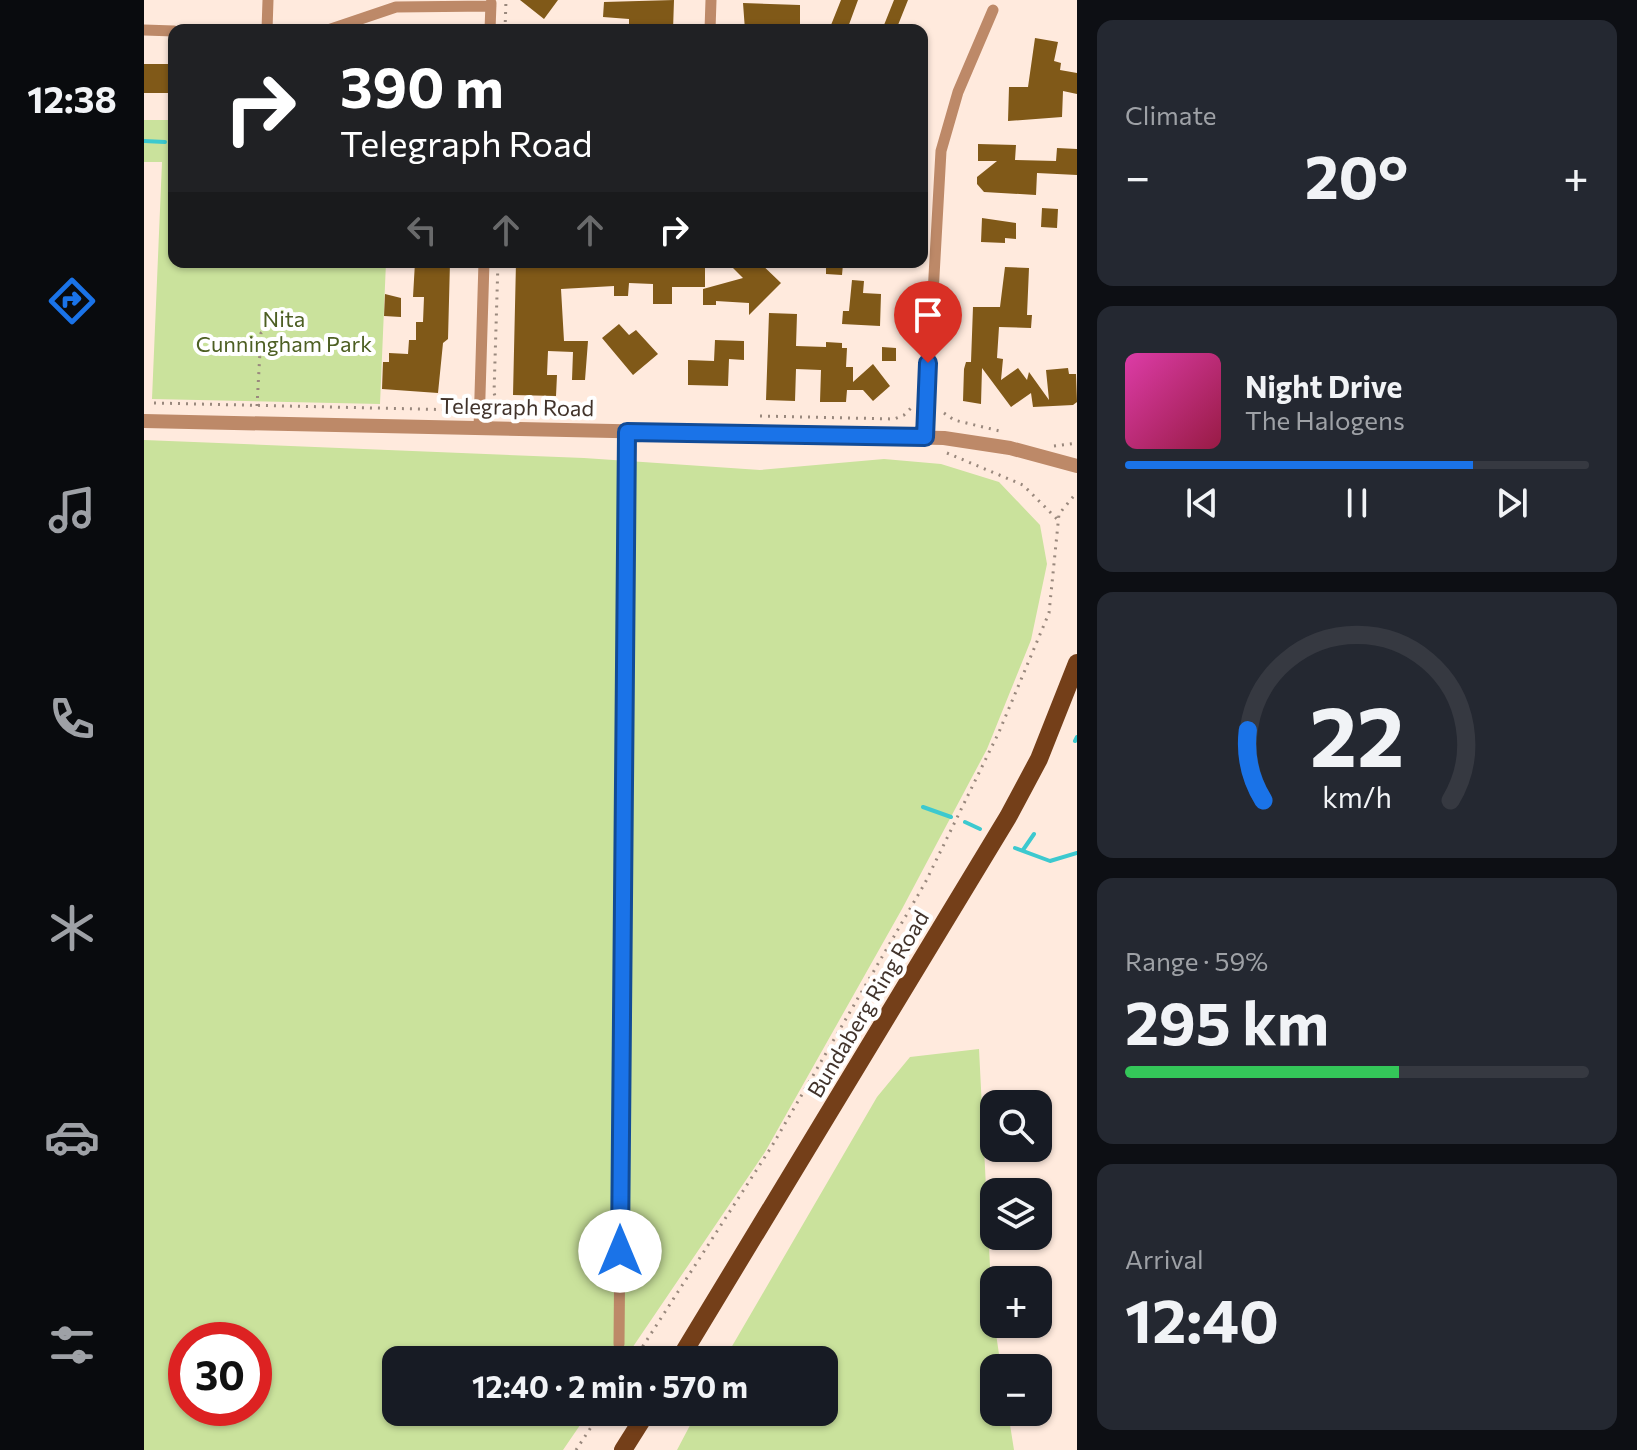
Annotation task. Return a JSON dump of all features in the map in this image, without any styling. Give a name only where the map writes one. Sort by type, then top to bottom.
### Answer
[{"type":"main road","name":"Bundaberg Ring Road","points":[[687,1346],[1008,817],[1039,759],[1077,663]]},
{"type":"main road","points":[[623,1450],[638,1426]]},
{"type":"street","points":[[267,24],[268,0]]},
{"type":"street","points":[[710,24],[711,0]]},
{"type":"street","points":[[346,24],[396,7],[491,3],[490,24]]},
{"type":"street","points":[[925,437],[936,187],[941,151],[958,92],[993,10]]},
{"type":"street","points":[[144,30],[168,31]]},
{"type":"street","points":[[479,428],[484,268]]},
{"type":"street","name":"Telegraph Road","points":[[144,421],[925,437],[983,442],[1077,466]]},
{"type":"street","points":[[619,1344],[627,432]]},
{"type":"path","points":[[505,24],[506,0]]},
{"type":"path","points":[[493,408],[498,405],[494,393],[498,268]]},
{"type":"path","points":[[257,406],[261,333],[278,319]]},
{"type":"path","points":[[154,403],[463,410]]},
{"type":"path","points":[[760,416],[894,419],[915,408]]},
{"type":"path","points":[[941,449],[1023,485],[1058,520]]},
{"type":"path","points":[[643,1346],[779,1134],[925,883],[999,732],[1049,613],[1058,520],[1063,508],[1077,492]]},
{"type":"path","points":[[576,1450],[592,1426]]},
{"type":"green space","name":"Nita Cunningham Park","points":[[144,120],[168,120],[168,268],[386,268],[380,404],[152,399],[162,162],[144,162]]},
{"type":"green space","points":[[144,440],[584,458],[760,470],[884,459],[941,464],[999,482],[1040,525],[1047,564],[1031,640],[987,749],[902,909],[765,1152],[633,1346],[382,1346],[382,1426],[579,1426],[563,1450],[144,1450]]},
{"type":"green space","points":[[979,1049],[980,1162],[985,1162],[986,1178],[980,1178],[980,1250],[989,1250],[990,1266],[980,1266],[980,1338],[997,1338],[999,1354],[980,1354],[980,1426],[1010,1426],[1014,1450],[677,1450],[690,1426],[838,1426],[838,1346],[732,1346],[877,1097],[910,1057]]},
{"type":"building","points":[[520,0],[558,0],[544,19]]},
{"type":"building","points":[[674,0],[673,24],[629,24],[629,19],[603,17],[604,2]]},
{"type":"building","points":[[841,0],[858,0],[849,24],[831,24]]},
{"type":"building","points":[[894,0],[908,0],[898,24],[884,24]]},
{"type":"building","points":[[743,3],[800,5],[800,24],[745,24]]},
{"type":"building","points":[[1035,38],[1058,42],[1054,61],[1061,63],[1060,70],[1077,73],[1077,94],[1063,91],[1062,117],[1008,121],[1009,87],[1028,87]]},
{"type":"building","points":[[144,64],[168,64],[168,93],[144,93]]},
{"type":"building","points":[[978,144],[1016,145],[1015,160],[1056,161],[1057,148],[1077,149],[1077,175],[1037,173],[1036,195],[984,192],[977,184],[977,177],[997,161],[978,161]]},
{"type":"building","points":[[1042,208],[1058,209],[1057,228],[1041,227]]},
{"type":"building","points":[[982,218],[1016,223],[1016,239],[1005,238],[1005,243],[981,242]]},
{"type":"building","points":[[1005,267],[1029,268],[1027,315],[1032,315],[1031,328],[999,327],[997,358],[1003,359],[1001,380],[1018,368],[1027,380],[1029,372],[1049,400],[1046,370],[1068,368],[1069,374],[1076,374],[1077,402],[1073,405],[1033,407],[1031,393],[1011,407],[982,368],[981,404],[963,401],[964,369],[966,362],[971,362],[973,307],[1000,307]]},
{"type":"building","points":[[415,268],[450,268],[448,339],[443,343],[438,393],[382,389],[383,362],[389,362],[389,353],[408,354],[409,340],[416,340],[416,322],[423,322],[424,297],[413,297]]},
{"type":"building","points":[[516,268],[705,268],[705,287],[672,287],[672,304],[653,304],[653,284],[629,283],[628,296],[614,296],[614,286],[561,289],[564,341],[588,341],[585,380],[572,380],[573,352],[548,351],[547,375],[557,375],[556,396],[513,395]]},
{"type":"building","points":[[733,268],[765,268],[781,283],[749,315],[749,303],[716,301],[716,305],[703,305],[703,289],[743,278]]},
{"type":"building","points":[[826,268],[843,268],[842,275],[826,274]]},
{"type":"building","points":[[852,280],[864,281],[863,293],[881,294],[880,326],[842,324],[843,311],[849,311]]},
{"type":"building","points":[[385,294],[401,298],[401,317],[384,316]]},
{"type":"building","points":[[769,313],[797,314],[796,346],[826,347],[826,342],[842,343],[842,348],[847,348],[846,367],[853,367],[853,382],[873,364],[890,386],[873,401],[863,390],[847,390],[846,402],[820,402],[821,370],[796,369],[795,401],[766,400]]},
{"type":"building","points":[[619,324],[629,335],[636,330],[658,354],[633,375],[602,338]]},
{"type":"building","points":[[715,340],[744,341],[744,360],[729,359],[728,386],[688,385],[688,360],[714,361]]},
{"type":"building","points":[[882,347],[896,348],[896,361],[882,361]]},
{"type":"waterway","points":[[144,141],[165,142]]},
{"type":"waterway","points":[[1075,741],[1077,737]]},
{"type":"waterway","points":[[923,807],[951,817]]},
{"type":"waterway","points":[[965,822],[980,829]]},
{"type":"waterway","points":[[1023,850],[1034,834]]},
{"type":"waterway","points":[[1015,848],[1050,861],[1077,853]]},
{"type":"route","points":[[620,1251],[627,432],[925,437],[928,363]]}]
